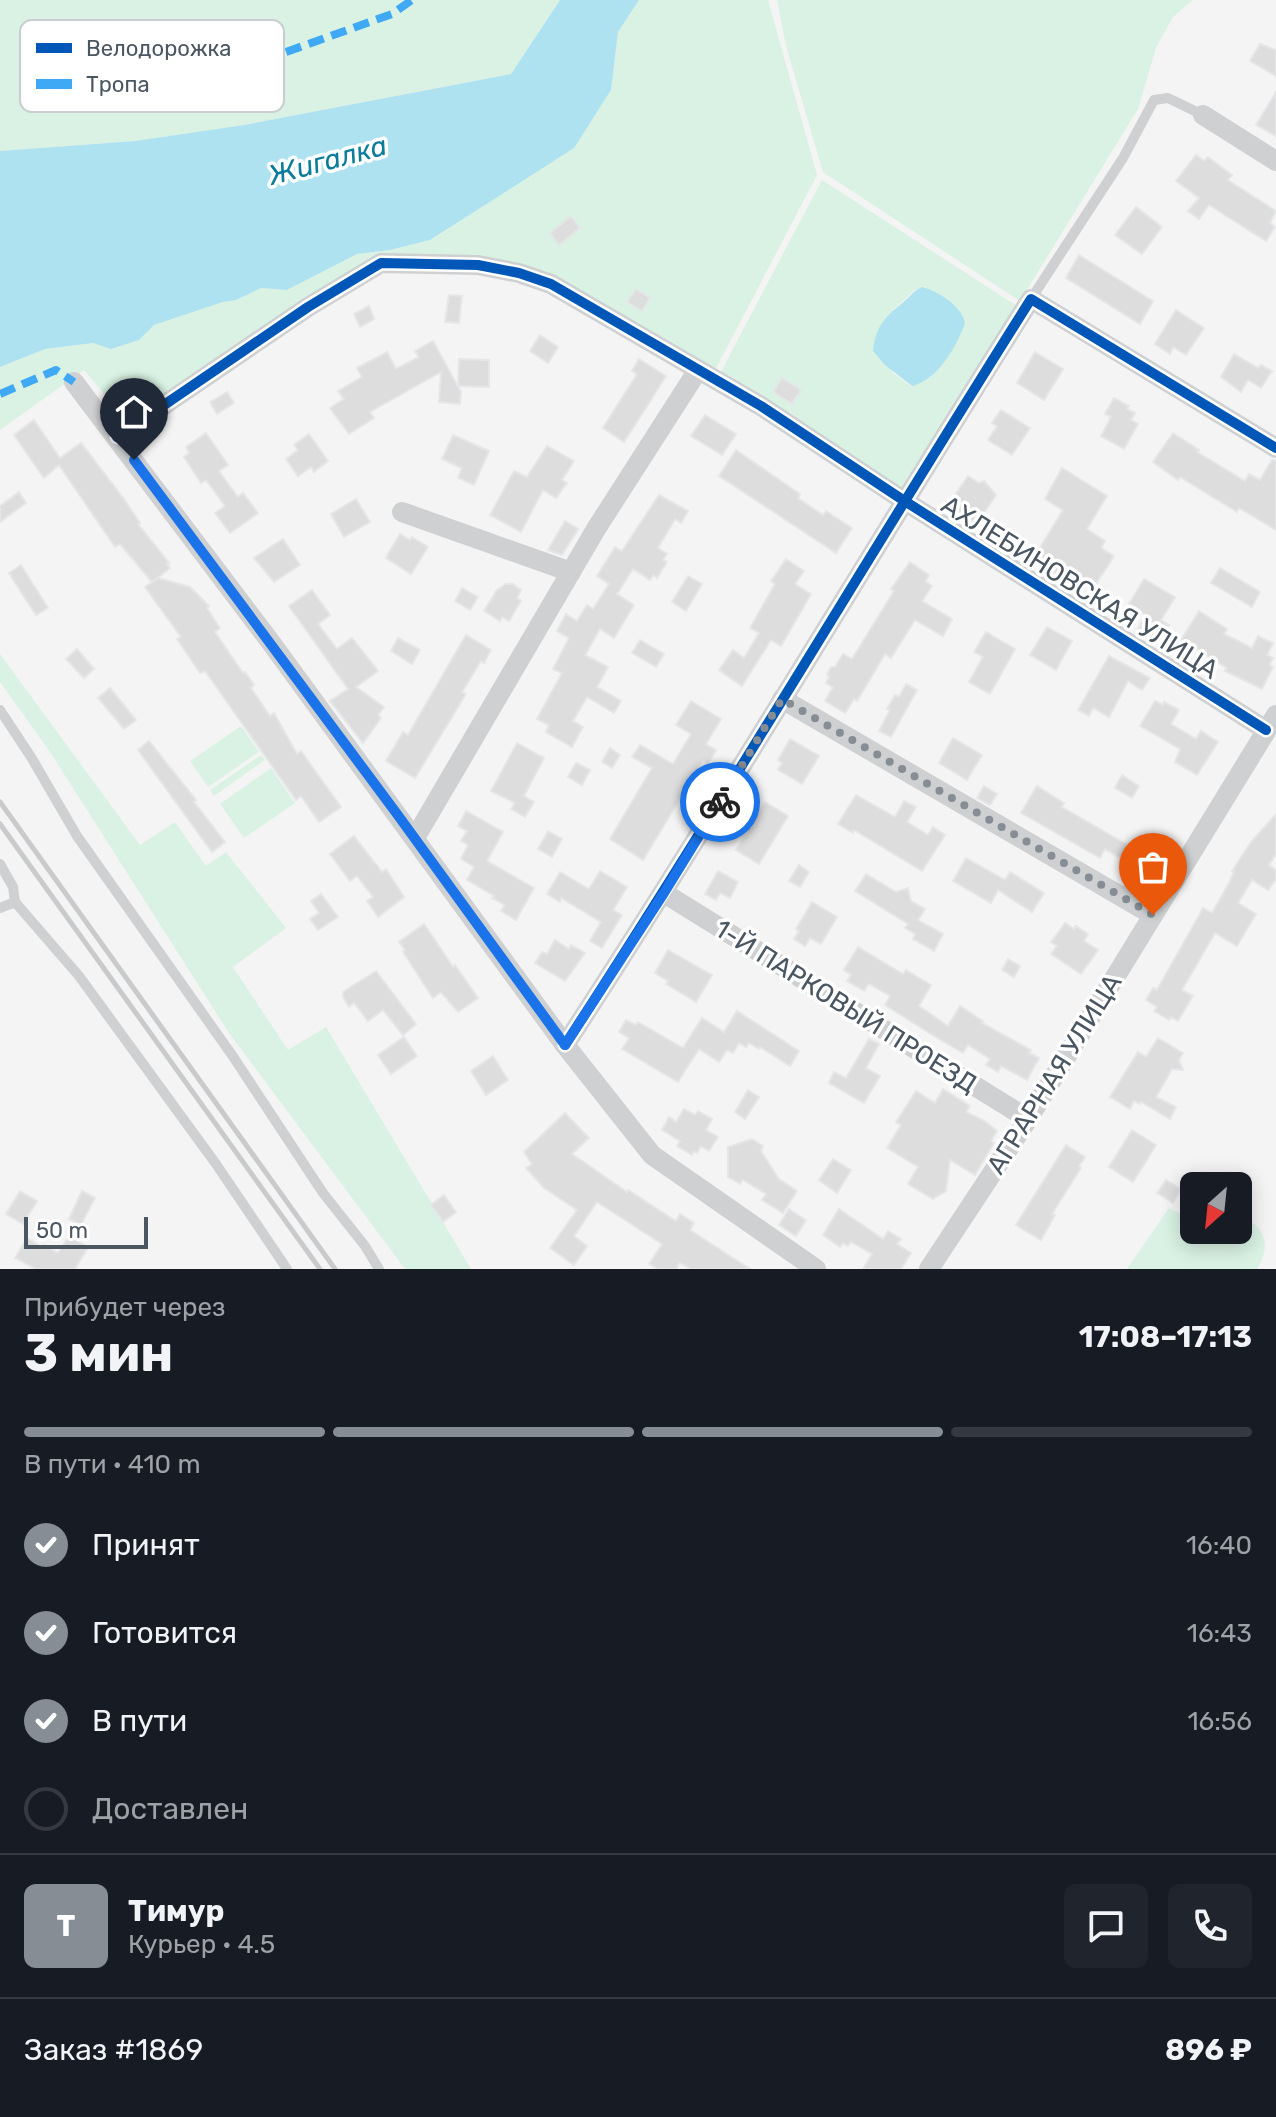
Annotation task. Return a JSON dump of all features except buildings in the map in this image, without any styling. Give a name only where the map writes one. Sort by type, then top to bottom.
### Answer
[{"type":"street","points":[[1203,115],[1276,161]]},
{"type":"street","name":"АХЛЕБИНОВСКАЯ УЛИЦА","points":[[117,437],[308,307],[381,263],[478,265],[519,273],[551,284],[761,406],[903,500],[1273,727]]},
{"type":"street","points":[[565,1045],[664,893],[903,500],[1031,299],[1276,448]]},
{"type":"street","points":[[415,838],[571,572],[698,370]]},
{"type":"street","points":[[74,382],[415,838],[565,1045],[652,1155],[816,1269]]},
{"type":"street","points":[[402,512],[571,572]]},
{"type":"street","points":[[782,699],[1153,915]]},
{"type":"street","name":"АГРАРНАЯ УЛИЦА","points":[[929,1269],[1028,1119],[1273,727]]},
{"type":"street","name":"1-Й ПАРКОВЫЙ ПРОЕЗД","points":[[664,893],[1028,1119]]},
{"type":"lane","points":[[1031,299],[1123,158],[1154,100],[1168,98],[1203,115]]},
{"type":"lane","points":[[0,710],[77,836],[223,1042],[323,1193],[379,1269]]},
{"type":"lane","points":[[0,864],[13,887],[15,902],[79,976],[216,1164],[287,1269]]},
{"type":"lane","points":[[0,908],[15,902]]},
{"type":"green space","points":[[0,0],[560,0],[511,74],[244,125],[135,141],[0,151]]},
{"type":"green space","points":[[639,0],[768,0],[817,175],[711,378],[533,268],[389,258],[153,411],[138,394],[116,408],[84,370],[0,430],[0,367],[45,349],[93,343],[111,349],[139,340],[154,325],[236,300],[261,288],[287,290],[357,254],[430,240],[573,148],[611,90],[618,32]],"holes":[[[570,217],[580,228],[559,245],[550,233]],[[636,289],[650,298],[642,310],[627,302]]]},
{"type":"green space","points":[[777,0],[1193,0],[1173,17],[1156,48],[1138,109],[1020,301],[823,172],[786,46]]},
{"type":"green space","points":[[822,180],[1017,306],[896,496],[716,381]],"holes":[[[916,289],[959,336],[934,373],[911,386],[894,374],[874,343],[894,309]]]},
{"type":"green space","points":[[0,654],[140,845],[175,822],[206,866],[226,852],[286,928],[233,967],[288,1050],[326,1027],[471,1269],[405,1269],[229,1033],[50,752],[0,682]]},
{"type":"green space","points":[[241,726],[259,752],[208,787],[190,761]]},
{"type":"green space","points":[[261,755],[265,760],[214,796],[210,790]]},
{"type":"green space","points":[[271,768],[295,803],[244,838],[220,804]]},
{"type":"green space","points":[[1169,1208],[1180,1213],[1180,1244],[1252,1244],[1252,1223],[1260,1230],[1265,1244],[1257,1269],[1127,1269]]},
{"type":"water","name":"Жигалка","points":[[560,0],[639,0],[618,32],[611,90],[574,148],[430,240],[357,254],[287,290],[261,288],[236,300],[154,325],[139,340],[111,349],[93,343],[45,349],[0,367],[0,151],[135,141],[244,125],[511,74]]},
{"type":"water","points":[[922,287],[948,300],[965,323],[957,342],[938,370],[912,386],[885,365],[873,351],[877,333],[884,321]]},
{"type":"railway","points":[[0,802],[335,1269]]},
{"type":"railway","points":[[0,824],[320,1269]]},
{"type":"marked path","points":[[284,53],[392,14],[412,0]]},
{"type":"marked path","points":[[0,394],[56,370],[74,382]]},
{"type":"cycle path","points":[[117,437],[308,307],[381,263],[478,265],[519,273],[551,284],[761,406],[903,500],[1266,730]]},
{"type":"cycle path","points":[[565,1045],[1031,299],[1276,448]]},
{"type":"way so far","points":[[720,802],[782,699],[1153,915]]},
{"type":"route","points":[[134,460],[565,1045],[720,802]]}]
